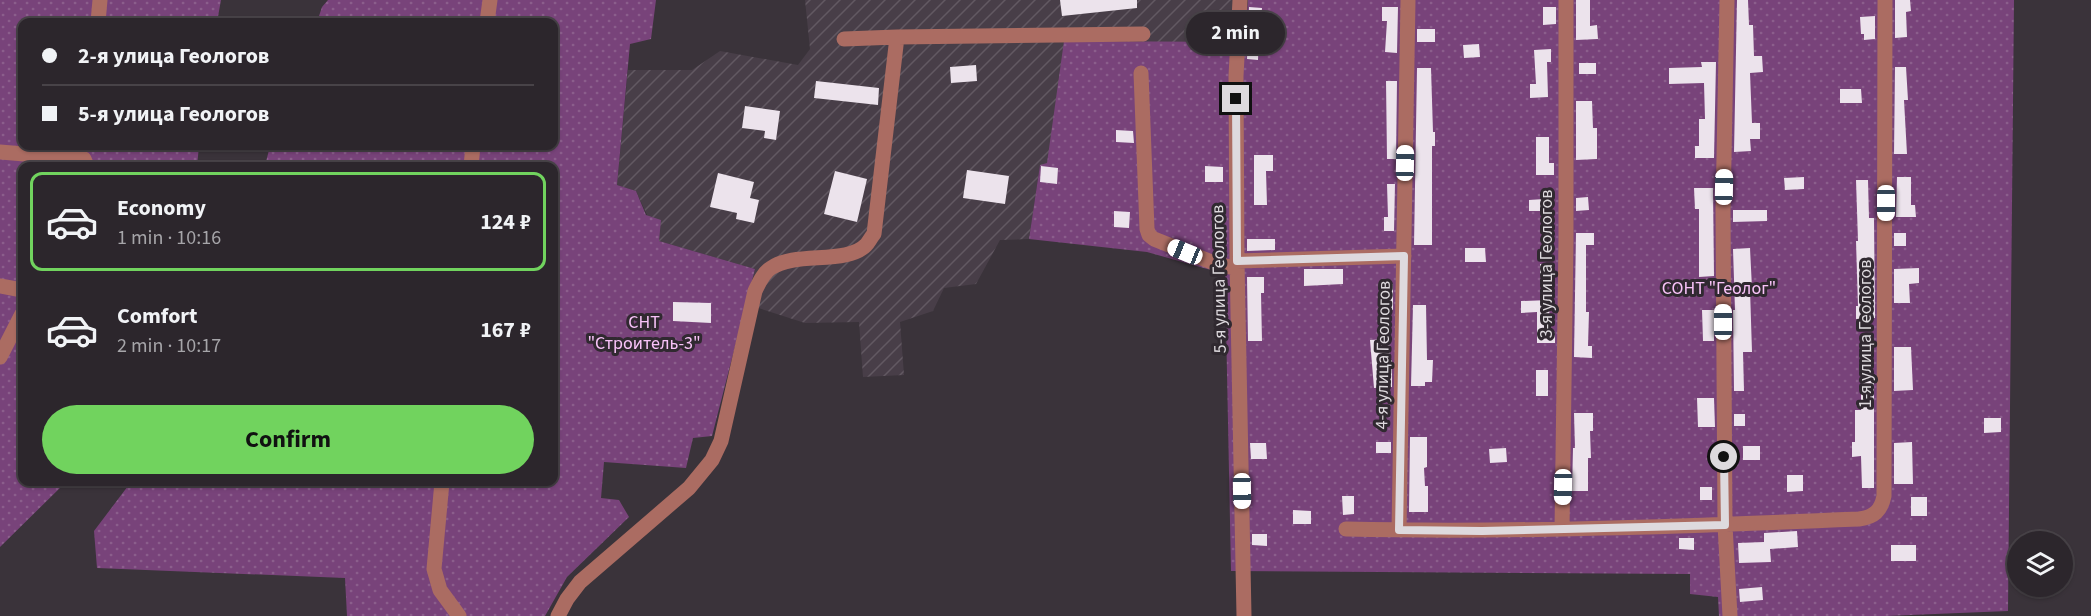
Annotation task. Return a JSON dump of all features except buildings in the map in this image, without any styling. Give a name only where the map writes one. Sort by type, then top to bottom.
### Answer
[{"type":"street","points":[[98,18],[100,0]]},
{"type":"street","points":[[487,18],[489,0]]},
{"type":"street","name":"5-я улица Геологов","points":[[1240,0],[1236,76],[1237,265],[1244,616]]},
{"type":"street","name":"4-я улица Геологов","points":[[1399,530],[1408,0]]},
{"type":"street","name":"3-я улица Геологов","points":[[1562,529],[1566,252],[1566,0]]},
{"type":"street","points":[[1727,0],[1723,210],[1725,525],[1730,610]]},
{"type":"street","name":"1-я улица Геологов","points":[[1725,525],[1859,519],[1870,517],[1878,512],[1883,504],[1885,0]]},
{"type":"street","points":[[844,39],[1143,34]]},
{"type":"street","points":[[558,616],[580,582],[689,488],[712,460],[721,441],[755,291],[763,276],[771,268],[786,261],[854,254],[866,246],[874,234],[897,37]]},
{"type":"street","points":[[1141,73],[1147,229],[1149,235],[1154,239],[1219,266],[1404,256]]},
{"type":"street","points":[[0,152],[86,157]]},
{"type":"street","points":[[0,286],[18,289]]},
{"type":"street","points":[[0,357],[18,322]]},
{"type":"street","points":[[442,486],[434,568],[440,590],[459,616]]},
{"type":"street","points":[[1346,529],[1562,529],[1725,525]]},
{"type":"shaded area","points":[[805,0],[1248,0],[1245,42],[1047,164],[1040,165],[1029,239],[1000,240],[976,284],[944,288],[933,311],[900,322],[904,375],[863,377],[859,322],[805,323],[746,304],[755,269],[659,241],[636,191],[617,185],[628,70],[692,70],[720,51],[798,65],[810,49]]},
{"type":"green space","points":[[0,0],[221,0],[218,18],[18,18],[18,150],[199,150],[197,162],[18,162],[18,486],[62,486],[0,547]]},
{"type":"green space","name":"СНТ \"Строитель-3\"","points":[[328,0],[656,0],[651,39],[630,44],[617,185],[636,191],[646,215],[661,220],[659,241],[755,269],[712,436],[693,438],[686,468],[604,462],[601,498],[619,500],[629,517],[567,577],[545,616],[347,616],[345,578],[97,568],[94,531],[128,486],[558,486],[558,162],[266,162],[269,150],[558,150],[558,18],[318,18],[322,7]]},
{"type":"green space","name":"СОНТ \"Геолог\"","points":[[1248,0],[2014,0],[2008,611],[1886,616],[1719,616],[1718,597],[1690,594],[1690,574],[1231,571],[1225,274],[1147,252],[1029,239],[1040,165],[1047,163],[1064,41],[1245,42]]},
{"type":"route","points":[[1236,99],[1237,261],[1404,256],[1399,530],[1482,531],[1725,525],[1724,457]]}]
